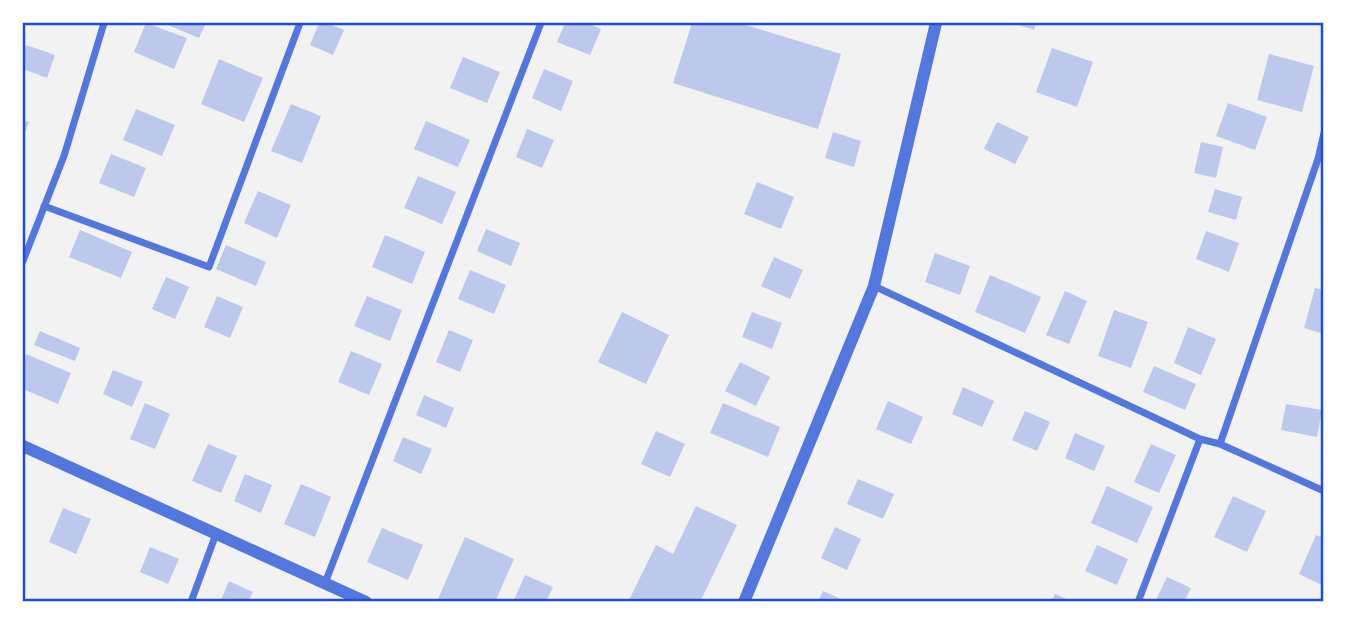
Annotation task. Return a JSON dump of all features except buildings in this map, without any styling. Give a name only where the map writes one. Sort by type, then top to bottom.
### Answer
[{"type":"street","points":[[23,261],[64,156],[104,23]]},
{"type":"street","points":[[44,206],[209,267],[300,23]]},
{"type":"street","points":[[325,583],[541,23]]},
{"type":"street","points":[[744,602],[874,286],[936,23]]},
{"type":"street","points":[[1220,444],[1318,159],[1324,133]]},
{"type":"street","points":[[874,286],[1200,439],[1220,444],[1324,491]]},
{"type":"street","points":[[1138,602],[1200,439]]},
{"type":"street","points":[[23,446],[366,602]]},
{"type":"street","points":[[191,602],[216,534]]}]
